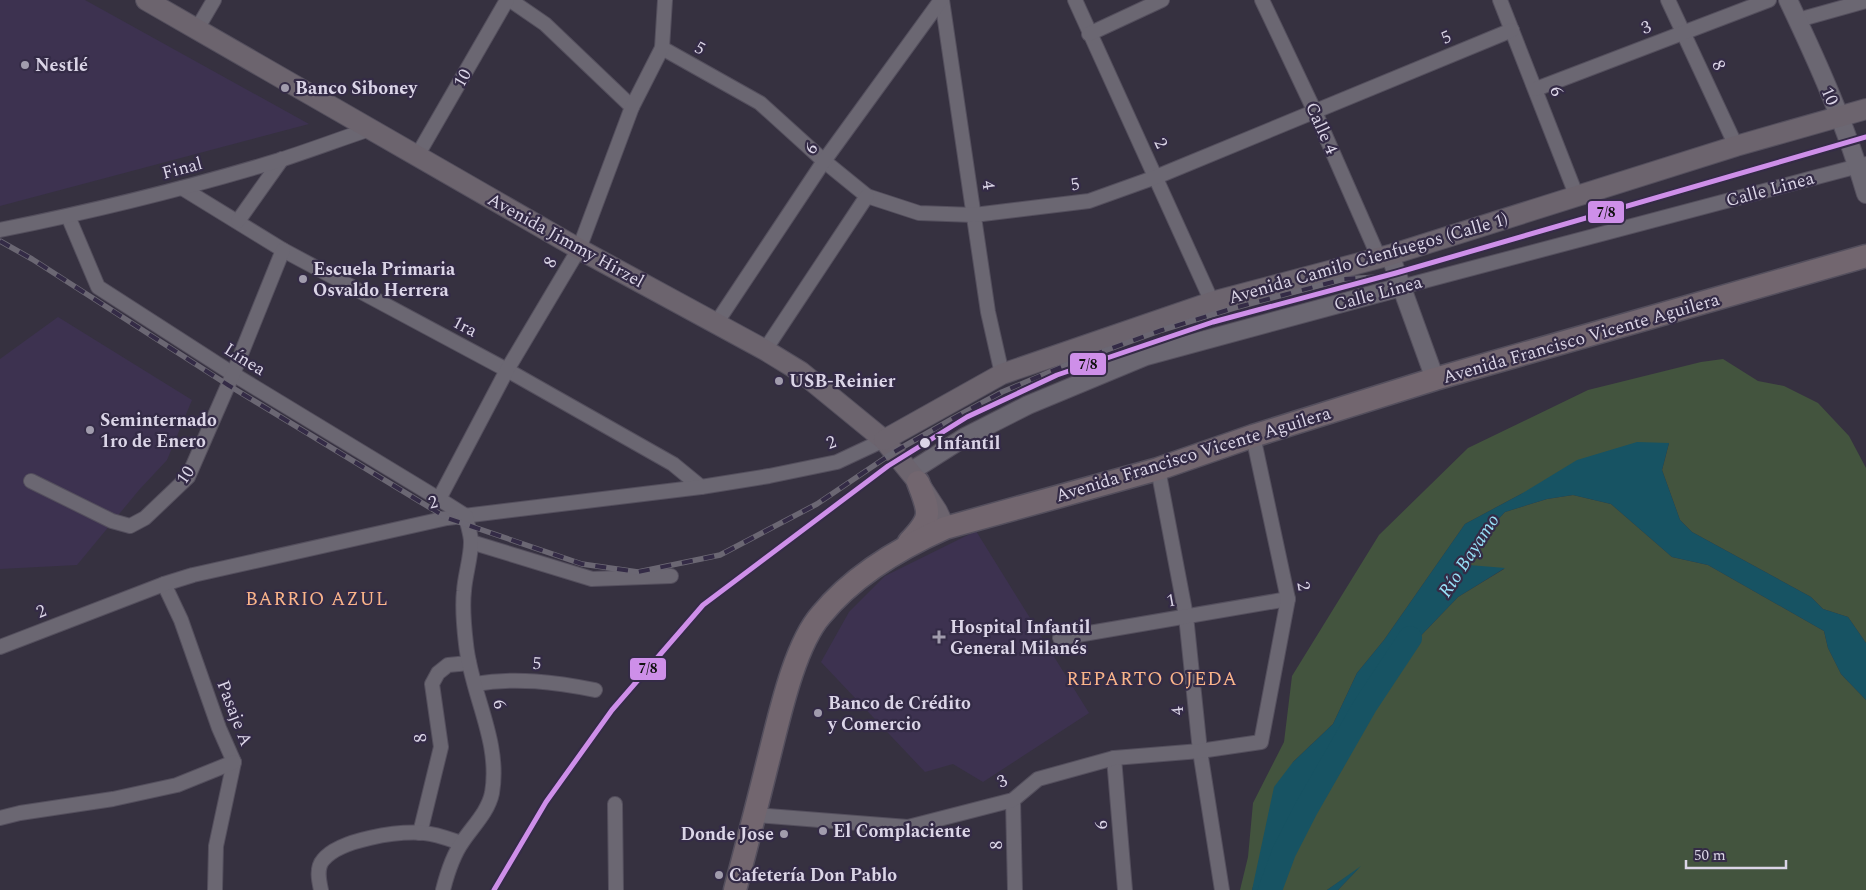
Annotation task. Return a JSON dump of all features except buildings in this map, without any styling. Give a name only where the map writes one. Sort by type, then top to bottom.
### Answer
[{"type":"main road","name":"Avenida Jimmy Hirzel","points":[[146,0],[579,249],[717,322],[801,372],[884,440],[914,477],[937,511],[945,528]]},
{"type":"main road","name":"Avenida Camilo Cienfuegos (Calle 1)","points":[[884,440],[1002,374],[1212,302],[1384,256],[1736,146],[1866,109]]},
{"type":"main road","name":"Avenida Francisco Vicente Aguilera","points":[[735,890],[777,725],[793,672],[805,641],[820,616],[846,589],[902,549],[945,528],[1158,469],[1253,436],[1434,379],[1866,256]]},
{"type":"main road","points":[[902,549],[922,528],[928,509],[914,477]]},
{"type":"street","points":[[197,29],[214,0]]},
{"type":"street","points":[[509,0],[545,24],[632,107]]},
{"type":"street","name":"10","points":[[417,156],[509,0]]},
{"type":"street","name":"8","points":[[439,499],[507,370],[579,249],[632,107],[662,48],[664,0]]},
{"type":"street","name":"6","points":[[717,322],[824,162],[941,0]]},
{"type":"street","name":"4","points":[[941,0],[988,312],[1002,374]]},
{"type":"street","name":"2","points":[[1075,0],[1212,302]]},
{"type":"street","points":[[1090,34],[1162,0]]},
{"type":"street","name":"Calle 4","points":[[1262,0],[1384,256],[1401,287],[1434,379]]},
{"type":"street","name":"6","points":[[1500,0],[1577,197]]},
{"type":"street","name":"8","points":[[1668,0],[1736,146]]},
{"type":"street","name":"3","points":[[1536,88],[1769,0]]},
{"type":"street","name":"10","points":[[1788,0],[1862,165],[1866,194]]},
{"type":"street","points":[[1798,20],[1866,0]]},
{"type":"street","name":"5","points":[[662,48],[760,103],[824,162],[867,196],[919,213],[974,215],[1089,201],[1156,177],[1512,30]]},
{"type":"street","name":"Final","points":[[0,230],[68,216],[182,188],[282,159],[370,129]]},
{"type":"street","points":[[238,221],[282,159]]},
{"type":"street","name":"Calle Linea","points":[[914,477],[965,437],[1028,405],[1146,356],[1239,329],[1862,165]]},
{"type":"street","name":"1ra","points":[[182,188],[283,250],[507,370],[673,464],[701,487]]},
{"type":"street","points":[[765,350],[867,196]]},
{"type":"street","name":"Línea","points":[[68,216],[98,287],[233,374],[439,499]]},
{"type":"street","name":"10","points":[[30,481],[112,521],[130,526],[146,518],[188,477],[233,374],[283,250]]},
{"type":"street","name":"2","points":[[1253,436],[1288,598],[1261,742]]},
{"type":"street","name":"2","points":[[0,647],[164,584],[193,575],[447,518],[701,487],[769,476],[837,462],[884,440]]},
{"type":"street","name":"4","points":[[1158,469],[1186,616],[1200,751],[1222,890]]},
{"type":"street","points":[[439,499],[466,516]]},
{"type":"street","name":"6","points":[[444,890],[446,875],[461,842],[481,818],[492,795],[495,769],[487,728],[469,663],[466,645],[464,593],[471,542],[466,516]]},
{"type":"street","points":[[471,542],[592,579],[671,576]]},
{"type":"street","name":"Pasaje A","points":[[164,584],[181,620],[219,728],[234,762],[216,846],[215,890]]},
{"type":"street","name":"1","points":[[1060,638],[1288,598]]},
{"type":"street","name":"8","points":[[420,833],[440,747],[432,684],[438,673],[448,665],[469,663]]},
{"type":"street","name":"5","points":[[475,684],[494,681],[529,680],[566,684],[595,690]]},
{"type":"street","name":"3","points":[[754,815],[908,827],[1013,800],[1038,779],[1114,758],[1200,751],[1261,742]]},
{"type":"street","name":"6","points":[[1114,758],[1124,890]]},
{"type":"street","points":[[0,818],[20,813],[113,799],[177,785],[234,762]]},
{"type":"street","name":"8","points":[[1013,800],[1015,890]]},
{"type":"street","points":[[615,804],[616,890]]},
{"type":"street","points":[[321,890],[318,878],[321,862],[333,852],[358,841],[396,833],[420,833],[461,842]]},
{"type":"shaded area","points":[[0,0],[85,0],[309,124],[0,206]]},
{"type":"shaded area","name":"Seminternado 1ro de Enero","points":[[58,317],[192,400],[167,460],[139,490],[77,565],[0,569],[0,359]]},
{"type":"shaded area","name":"Hospital Infantil General Milanés","points":[[976,531],[1089,713],[983,782],[953,764],[925,772],[821,662],[849,612],[885,576]]},
{"type":"green space","points":[[1723,359],[1758,381],[1784,386],[1818,403],[1849,436],[1866,468],[1866,643],[1848,617],[1823,609],[1811,597],[1692,532],[1680,520],[1662,470],[1669,443],[1521,494],[1465,524],[1384,640],[1357,673],[1333,724],[1293,762],[1252,890],[1240,890],[1248,857],[1253,803],[1284,742],[1292,676],[1379,535],[1468,448],[1588,390],[1701,362]]},
{"type":"green space","points":[[1573,495],[1611,504],[1672,557],[1708,565],[1824,631],[1828,648],[1841,674],[1866,700],[1866,890],[1338,890],[1358,869],[1327,890],[1276,890],[1275,862],[1304,790],[1363,696],[1458,597],[1504,569],[1469,566],[1481,537],[1505,512],[1547,499]]},
{"type":"water","points":[[1637,442],[1669,443],[1662,470],[1680,520],[1692,532],[1811,597],[1823,609],[1848,617],[1866,643],[1866,700],[1841,674],[1828,648],[1824,631],[1708,565],[1672,557],[1611,504],[1573,495],[1547,499],[1505,512],[1481,537],[1469,565],[1505,568],[1458,597],[1363,696],[1304,790],[1275,862],[1276,890],[1252,890],[1274,787],[1293,762],[1333,724],[1357,673],[1384,640],[1465,524],[1521,494],[1577,460]]},
{"type":"water","points":[[1361,866],[1338,890],[1327,890]]},
{"type":"waterway","name":"Río Bayamo","points":[[1270,890],[1284,852],[1306,809],[1365,706],[1410,638]]},
{"type":"railway","points":[[0,241],[32,259],[228,385],[447,518],[582,564],[638,572],[720,555],[817,504],[894,452],[952,419],[1002,392],[1071,363],[1162,330],[1234,308],[1344,279],[1379,277]]},
{"type":"transit line","name":"7/8","points":[[494,890],[546,802],[612,710],[703,605],[888,466],[967,417],[1057,375],[1213,322],[1396,273],[1866,137]]},
{"type":"place","name":"Nestlé","points":[[25,65]]},
{"type":"place","name":"Banco Siboney","points":[[285,88]]},
{"type":"place","name":"Escuela Primaria Osvaldo Herrera","points":[[303,279]]},
{"type":"place","name":"USB-Reinier","points":[[779,381]]},
{"type":"place","name":"Seminternado 1ro de Enero","points":[[90,430]]},
{"type":"place","name":"Infantil","points":[[925,443]]},
{"type":"place","name":"Hospital Infantil General Milanés","points":[[939,637]]},
{"type":"place","name":"Banco de Crédito y Comercio","points":[[818,713]]},
{"type":"place","name":"El Complaciente","points":[[823,831]]},
{"type":"place","name":"Donde Jose","points":[[784,834]]},
{"type":"place","name":"Cafetería Don Pablo","points":[[719,875]]},
{"type":"district","name":"BARRIO AZUL","points":[[317,598]]},
{"type":"district","name":"REPARTO OJEDA","points":[[1152,678]]}]
